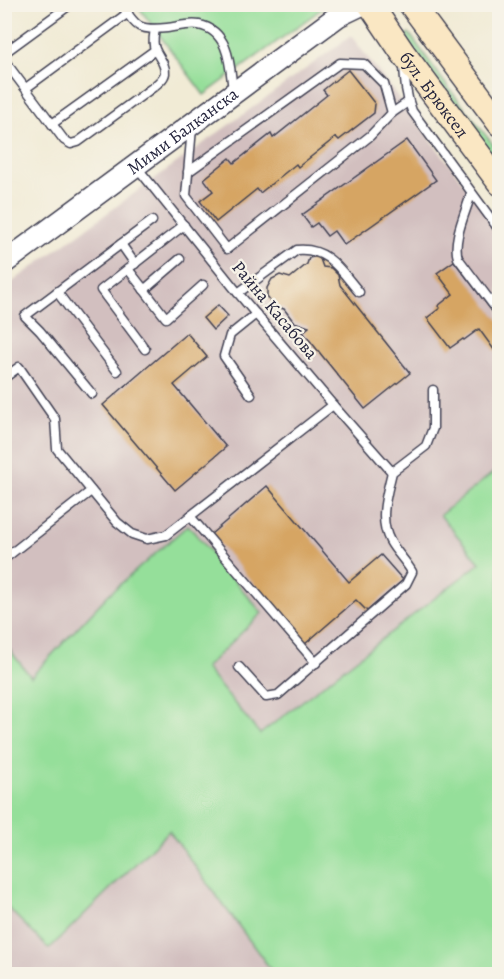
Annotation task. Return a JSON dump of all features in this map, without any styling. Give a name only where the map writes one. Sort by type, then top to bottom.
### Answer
[{"type":"main road","name":"бул. Брюксел","points":[[370,4],[403,53],[500,183]]},
{"type":"main road","name":"бул. Брюксел","points":[[411,4],[500,124]]},
{"type":"street","name":"Мими Балканска","points":[[4,263],[338,16],[363,4]]},
{"type":"lane","points":[[4,53],[71,4]]},
{"type":"lane","points":[[122,4],[140,27],[155,29],[199,25],[212,31],[226,47],[234,94]]},
{"type":"lane","points":[[26,88],[128,14]]},
{"type":"lane","points":[[4,60],[64,140],[71,144],[78,142],[162,79],[165,73],[164,65],[155,50],[153,38],[155,29]]},
{"type":"lane","points":[[52,124],[155,50]]},
{"type":"lane","points":[[403,53],[405,87],[412,111],[500,231]]},
{"type":"lane","points":[[188,172],[340,63],[364,64],[384,84],[392,113]]},
{"type":"lane","points":[[192,124],[186,195],[227,249],[370,136],[392,113],[408,102]]},
{"type":"lane","name":"Райна Касабова","points":[[136,165],[238,293],[392,472]]},
{"type":"lane","points":[[471,194],[456,241],[456,252],[458,258],[500,314]]},
{"type":"lane","points":[[92,394],[25,316],[152,221]]},
{"type":"lane","points":[[146,349],[101,290],[184,225]]},
{"type":"lane","points":[[121,244],[144,290],[173,327]]},
{"type":"lane","points":[[238,293],[297,250],[308,249],[320,252],[330,259],[359,292]]},
{"type":"lane","points":[[144,290],[180,259]]},
{"type":"lane","points":[[166,318],[203,285]]},
{"type":"lane","points":[[57,292],[117,371]]},
{"type":"lane","points":[[251,395],[224,356],[230,335],[256,314]]},
{"type":"lane","points":[[4,378],[19,367],[55,419],[57,449],[117,522],[132,534],[147,539],[166,535],[333,405]]},
{"type":"lane","points":[[238,667],[266,697],[278,695],[406,584],[412,573],[390,540],[383,515],[392,472],[426,446],[433,428],[433,390]]},
{"type":"lane","points":[[4,560],[91,490]]},
{"type":"lane","points":[[190,516],[316,663]]},
{"type":"shaded area","points":[[351,36],[499,229],[499,468],[441,515],[481,563],[260,734],[280,974],[5,974],[4,288]]},
{"type":"green space","points":[[137,5],[327,5],[204,95]]},
{"type":"green space","points":[[409,33],[499,152],[499,165],[404,37]]},
{"type":"green space","points":[[499,468],[499,974],[274,974],[169,831],[49,949],[5,905],[5,644],[31,677],[108,595],[188,525],[262,613],[205,668],[260,734],[480,563],[440,515]]},
{"type":"building","points":[[348,70],[375,104],[374,113],[339,140],[336,137],[298,167],[296,164],[260,193],[257,189],[216,222],[200,201],[213,191],[204,179],[230,158],[234,163],[271,134],[273,138],[327,95],[323,90]]},
{"type":"building","points":[[407,140],[436,180],[344,245],[334,231],[327,236],[317,223],[311,227],[302,215]]},
{"type":"building","points":[[319,256],[323,267],[331,268],[338,275],[340,285],[410,373],[365,409],[303,332],[309,327],[294,322],[284,309],[274,306],[267,297],[267,288],[272,279],[280,275],[290,278],[307,264],[309,258]]},
{"type":"building","points":[[454,261],[500,322],[500,348],[495,351],[479,329],[450,348],[427,318],[453,294],[437,273]]},
{"type":"building","points":[[218,305],[228,316],[213,330],[203,318]]},
{"type":"building","points":[[187,333],[207,357],[174,385],[226,447],[175,490],[103,405]]},
{"type":"building","points":[[267,486],[349,582],[381,555],[403,580],[367,611],[356,600],[305,644],[211,534]]}]
